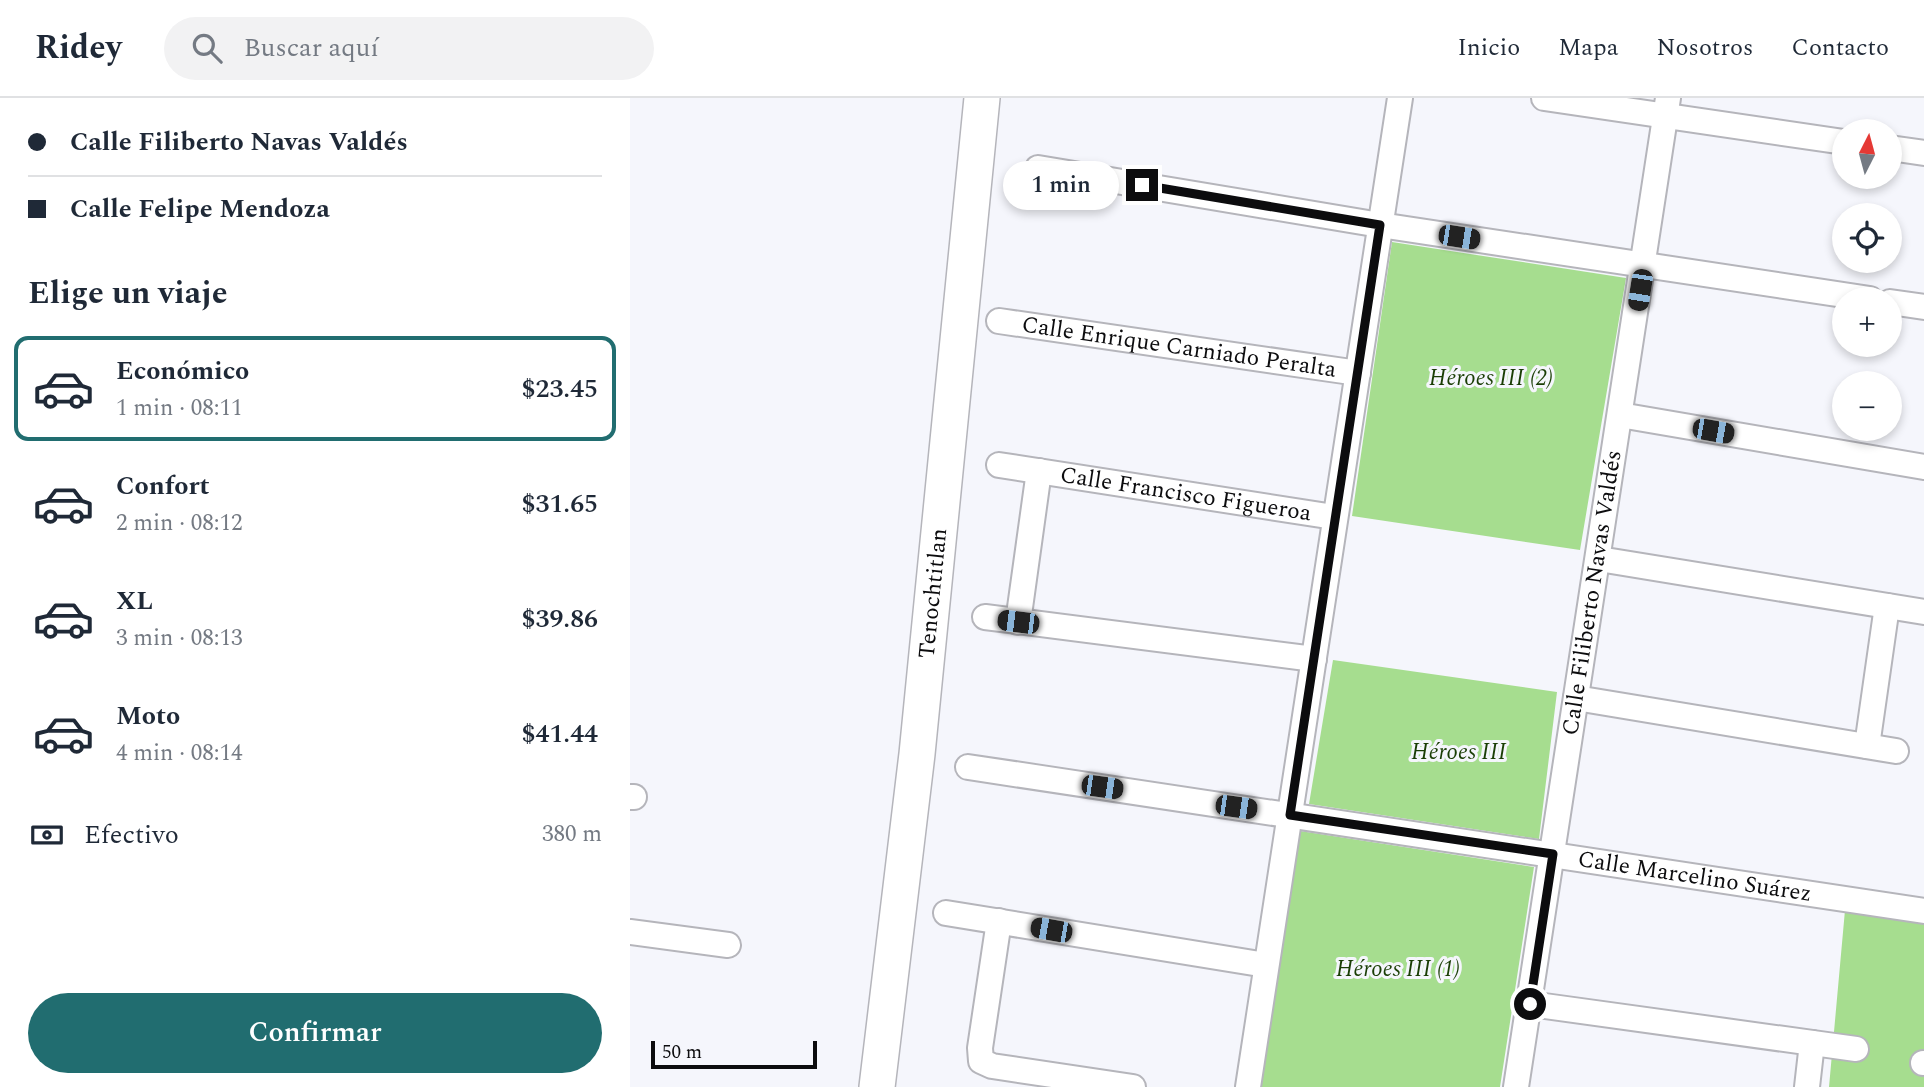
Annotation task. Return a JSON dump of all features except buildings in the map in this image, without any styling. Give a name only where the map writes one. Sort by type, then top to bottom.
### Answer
[{"type":"main road","name":"Tenochtitlan","points":[[877,1087],[920,726],[982,98]]},
{"type":"street","points":[[1248,1087],[1400,98]]},
{"type":"street","points":[[1544,98],[1667,107],[1832,140]]},
{"type":"street","name":"Calle Filiberto Navas Valdés","points":[[1516,1087],[1667,107]]},
{"type":"street","points":[[1902,150],[1924,153]]},
{"type":"street","points":[[1038,168],[1380,225],[1832,293]]},
{"type":"street","points":[[1902,304],[1924,307]]},
{"type":"street","name":"Calle Enrique Carniado Peralta","points":[[999,321],[1358,373]]},
{"type":"street","points":[[1620,415],[1924,467]]},
{"type":"street","name":"Calle Francisco Figueroa","points":[[999,465],[1334,517]]},
{"type":"street","name":"Calle Francisco Figueroa","points":[[1018,622],[1039,471]]},
{"type":"street","points":[[1599,559],[1924,612]]},
{"type":"street","points":[[1867,746],[1887,606]]},
{"type":"street","points":[[985,617],[1314,659]]},
{"type":"street","points":[[1576,698],[1896,751]]},
{"type":"street","name":"Calle Marcelino Suárez","points":[[968,767],[1924,911]]},
{"type":"street","points":[[946,913],[1266,965]]},
{"type":"street","points":[[999,921],[980,1048],[981,1061],[992,1066],[1133,1087]]},
{"type":"street","points":[[630,932],[728,945]]},
{"type":"street","points":[[1530,1004],[1856,1049]]},
{"type":"street","points":[[1807,1087],[1812,1043]]},
{"type":"green space","name":"Héroes III (2)","points":[[1392,242],[1626,278],[1580,550],[1352,516]]},
{"type":"green space","name":"Héroes III","points":[[1333,660],[1557,692],[1539,839],[1309,804]]},
{"type":"green space","name":"Héroes III (1)","points":[[1300,831],[1534,867],[1500,1087],[1260,1087]]},
{"type":"green space","points":[[1846,899],[1924,911],[1924,1087],[1829,1087]]},
{"type":"route","points":[[1142,185],[1380,225],[1290,815],[1553,854],[1530,1004]]}]
